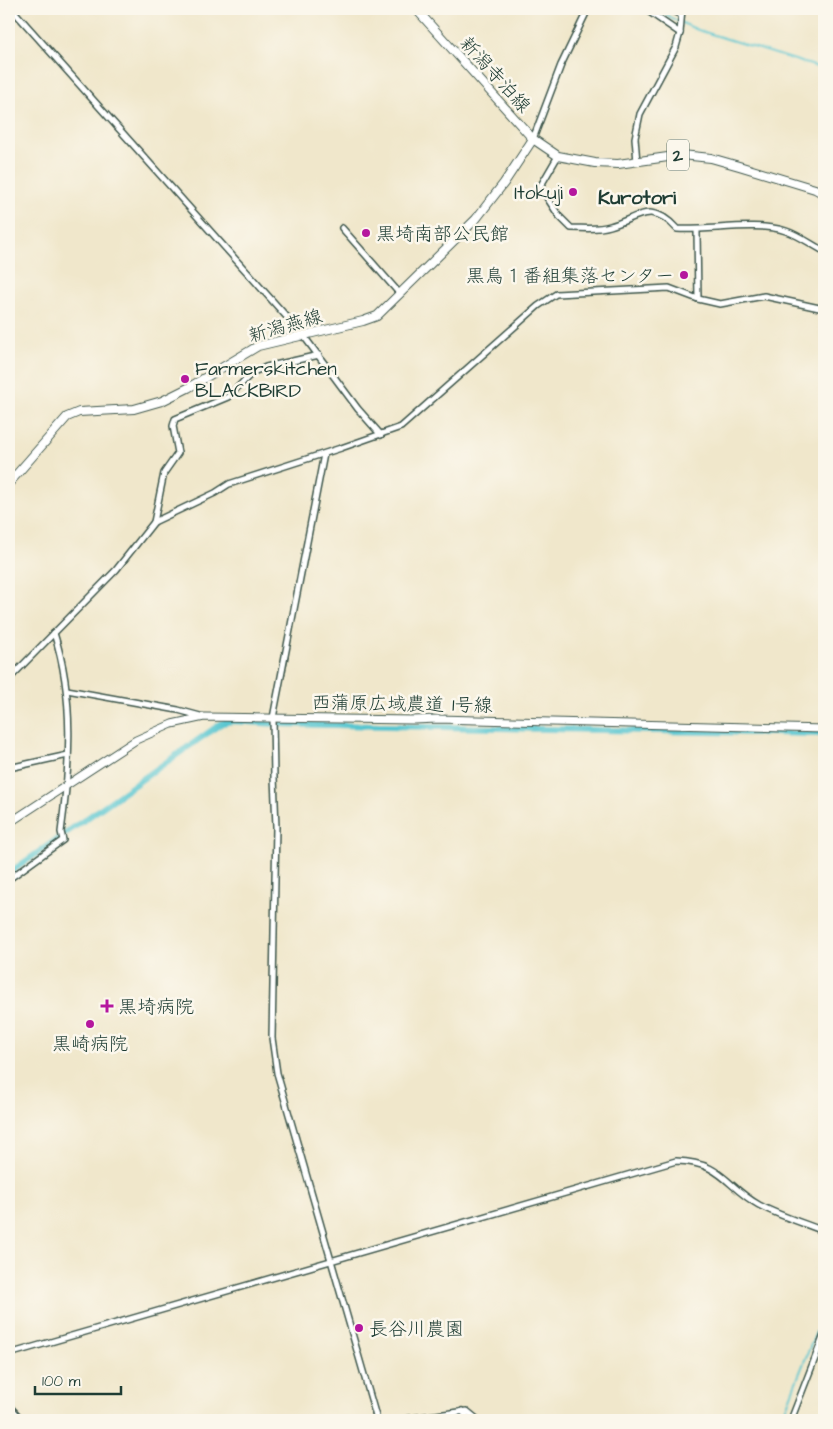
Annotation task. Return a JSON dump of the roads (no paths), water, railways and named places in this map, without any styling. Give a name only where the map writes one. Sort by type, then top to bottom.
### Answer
[{"type":"main road","name":"新潟寺泊線","points":[[416,9],[533,139]]},
{"type":"main road","name":"新潟燕線","points":[[9,484],[68,417],[79,412],[134,409],[162,401],[188,388],[258,346],[377,316],[486,207],[533,139]]},
{"type":"main road","name":"2","points":[[533,139],[558,156],[602,164],[637,162],[682,155],[711,158],[815,189],[824,194]]},
{"type":"street","points":[[12,9],[303,335],[358,409],[381,435]]},
{"type":"street","points":[[533,139],[561,65],[588,9]]},
{"type":"street","points":[[645,9],[680,30]]},
{"type":"street","points":[[637,162],[634,138],[640,114],[676,47],[680,30],[681,14],[669,9]]},
{"type":"street","points":[[558,156],[540,187],[559,216],[571,228],[595,229],[611,226],[637,214],[651,212],[671,222],[677,229],[773,227],[788,231],[824,251]]},
{"type":"street","points":[[342,228],[400,294]]},
{"type":"street","points":[[697,230],[698,299]]},
{"type":"street","points":[[9,680],[116,570],[154,522],[215,493],[229,484],[401,427],[538,306],[556,294],[668,288],[698,299],[720,304],[764,296],[824,309]]},
{"type":"street","points":[[154,522],[164,473],[178,453],[173,426],[175,419],[228,397],[253,372],[319,355]]},
{"type":"street","points":[[324,454],[273,718],[276,837],[272,1038],[277,1073],[378,1420]]},
{"type":"street","points":[[9,879],[63,840],[61,832],[70,736],[67,690],[62,659],[54,633]]},
{"type":"street","points":[[67,690],[178,710],[204,717]]},
{"type":"street","name":"西蒲原広域農道 1号線","points":[[9,823],[136,740],[172,724],[204,717],[437,719],[824,729]]},
{"type":"street","points":[[9,768],[68,755]]},
{"type":"street","points":[[9,1354],[676,1161],[704,1164],[714,1169],[748,1198],[760,1205],[824,1231]]},
{"type":"street","points":[[791,1420],[824,1336]]},
{"type":"street","points":[[9,1408],[22,1420]]},
{"type":"street","points":[[462,1411],[466,1415],[462,1420]]},
{"type":"street","points":[[398,1420],[462,1411],[467,1411],[478,1420]]},
{"type":"waterway","points":[[658,9],[671,18],[698,30],[824,69]]},
{"type":"waterway","points":[[9,873],[222,723],[232,721],[276,724],[824,734]]},
{"type":"waterway","points":[[781,1420],[824,1312]]},
{"type":"waterway","points":[[9,1416],[13,1420]]},
{"type":"place","name":"Itokuji","points":[[573,192]]},
{"type":"place","name":"黒埼南部公民館","points":[[366,233]]},
{"type":"place","name":"黒鳥１番組集落センター","points":[[684,275]]},
{"type":"place","name":"Farmerskitchen BLACKBIRD","points":[[185,379]]},
{"type":"place","name":"黒埼病院","points":[[107,1006]]},
{"type":"place","name":"黒崎病院","points":[[90,1024]]},
{"type":"place","name":"長谷川農園","points":[[359,1328]]},
{"type":"district","name":"Kurotori","points":[[637,197]]}]
